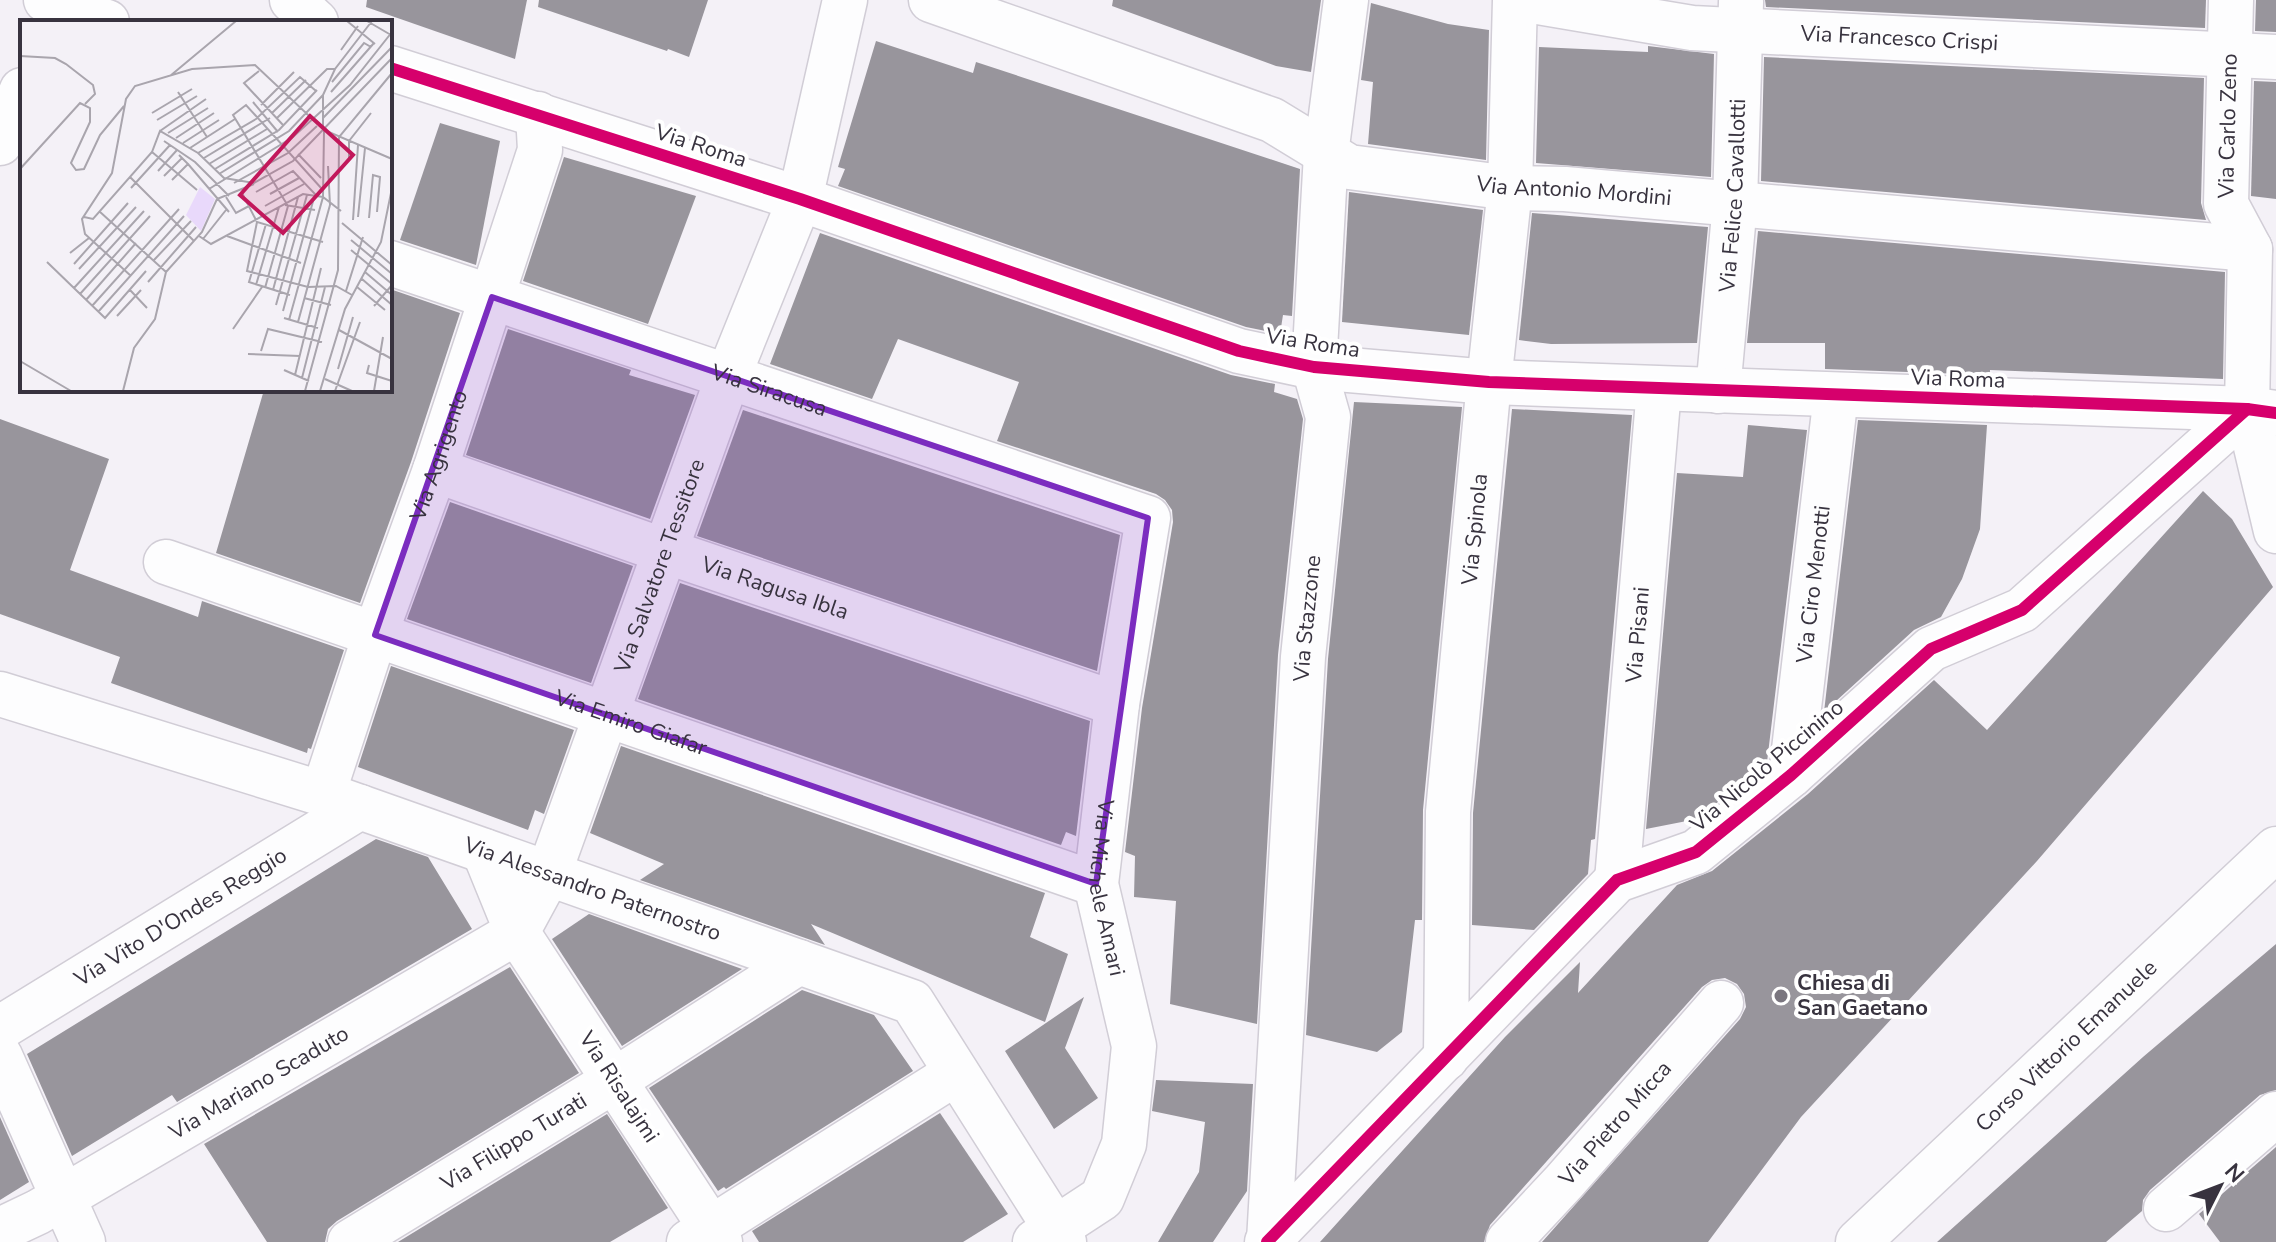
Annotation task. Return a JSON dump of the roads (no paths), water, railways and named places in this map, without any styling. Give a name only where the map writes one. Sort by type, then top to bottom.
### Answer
[{"type":"street","points":[[292,0],[314,20]]},
{"type":"street","name":"Via Salvatore Tessitore","points":[[517,932],[549,873],[728,377],[800,199],[845,0]]},
{"type":"street","name":"Via Antonio Mordini","points":[[931,0],[1272,120],[1349,167],[1510,188],[1565,189],[1735,203],[2250,249]]},
{"type":"street","name":"Via Stazzone","points":[[1268,1241],[1303,657],[1328,417],[1314,367],[1326,154],[1346,0]]},
{"type":"street","name":"Via Spinola","points":[[1446,1058],[1448,812],[1510,188],[1515,0]]},
{"type":"street","name":"Via Francesco Crispi","points":[[1526,0],[1692,28],[1741,15],[2276,57]]},
{"type":"street","name":"Via Carlo Zeno","points":[[2231,0],[2226,204],[2250,249],[2276,531]]},
{"type":"street","points":[[51,10],[98,20]]},
{"type":"street","name":"Via Felice Cavallotti","points":[[1718,391],[1735,203],[1741,15]]},
{"type":"street","name":"Via Roma","points":[[392,69],[800,199],[1239,351],[1314,367],[1489,382],[1836,395],[2262,388]]},
{"type":"street","points":[[0,141],[20,95]]},
{"type":"street","name":"Via Agrigento","points":[[342,800],[375,635],[435,470],[540,150],[538,114]]},
{"type":"street","name":"Via Siracusa","points":[[392,264],[1148,518]]},
{"type":"street","name":"Via Nicolò Piccinino","points":[[1268,1241],[1617,880],[1696,852],[1791,775],[1931,649],[2022,610],[2262,388]]},
{"type":"street","name":"Via Pisani","points":[[1617,880],[1659,389]]},
{"type":"street","name":"Via Ciro Menotti","points":[[1791,775],[1836,395]]},
{"type":"street","name":"Via Ragusa Ibla","points":[[435,470],[1117,704]]},
{"type":"street","name":"Via Michele Amari","points":[[1052,1238],[1102,1198],[1124,1144],[1134,1046],[1096,884],[1117,704],[1148,518]]},
{"type":"street","name":"Via Emiro Giafar","points":[[166,562],[1096,884]]},
{"type":"street","name":"Via Alessandro Paternostro","points":[[0,694],[342,800],[912,1002],[1052,1238]]},
{"type":"street","name":"Via Vito D'Ondes Reggio","points":[[0,1028],[342,800]]},
{"type":"street","name":"Corso Vittorio Emanuele","points":[[1858,1242],[2276,849]]},
{"type":"street","name":"Via Risalajmi","points":[[484,851],[517,932],[615,1080],[707,1238]]},
{"type":"street","name":"Via Mariano Scaduto","points":[[0,1230],[63,1197],[517,932]]},
{"type":"street","name":"Via Filippo Turati","points":[[350,1242],[615,1080],[799,962]]},
{"type":"street","name":"Via Pietro Micca","points":[[1508,1242],[1721,1003]]},
{"type":"street","points":[[0,1056],[83,1242]]},
{"type":"street","points":[[707,1238],[956,1073]]},
{"type":"street","points":[[2166,1209],[2276,1114]]},
{"type":"place","name":"Chiesa di San Gaetano","points":[[1781,996]]}]
